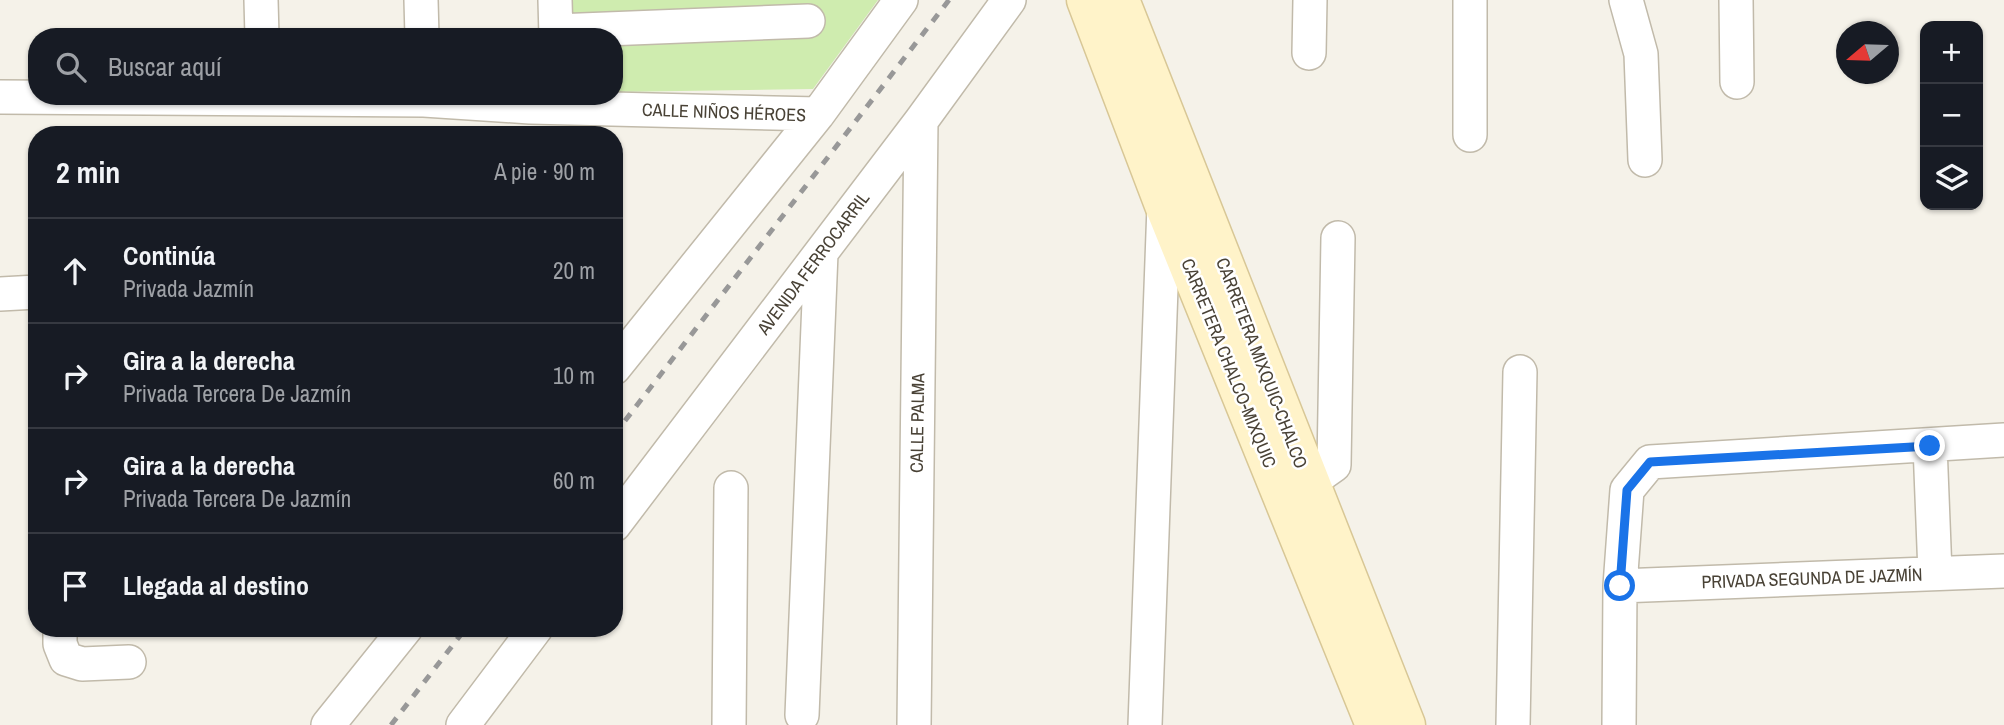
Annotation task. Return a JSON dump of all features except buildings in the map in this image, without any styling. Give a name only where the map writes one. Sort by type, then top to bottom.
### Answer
[{"type":"main road","name":"CARRETERA CHALCO-MIXQUIC","points":[[1086,0],[1164,205],[1375,725]]},
{"type":"main road","name":"CARRETERA MIXQUIC-CHALCO","points":[[1120,0],[1406,725]]},
{"type":"street","points":[[261,0],[262,28]]},
{"type":"street","points":[[421,0],[422,28]]},
{"type":"street","points":[[623,358],[818,114],[901,0]]},
{"type":"street","name":"AVENIDA FERROCARRIL","points":[[623,513],[1009,0]]},
{"type":"street","points":[[1309,53],[1310,0]]},
{"type":"street","points":[[1469,135],[1471,0]]},
{"type":"street","points":[[1626,0],[1640,54],[1645,159]]},
{"type":"street","points":[[1736,0],[1737,82]]},
{"type":"street","points":[[556,23],[807,21]]},
{"type":"street","name":"CALLE NIÑOS HÉROES","points":[[0,97],[28,97]]},
{"type":"street","name":"CALLE NIÑOS HÉROES","points":[[618,105],[818,114]]},
{"type":"street","name":"CALLE PALMA","points":[[914,725],[920,121]]},
{"type":"street","points":[[1146,725],[1164,205]]},
{"type":"street","points":[[1310,482],[1334,465],[1338,238]]},
{"type":"street","points":[[802,715],[821,253]]},
{"type":"street","points":[[0,293],[28,292]]},
{"type":"street","points":[[1513,725],[1520,372]]},
{"type":"street","points":[[1619,725],[1620,586],[1627,490],[1650,462],[2004,440]]},
{"type":"street","points":[[1930,446],[1935,573]]},
{"type":"street","points":[[729,725],[731,488]]},
{"type":"street","name":"PRIVADA SEGUNDA DE JAZMÍN","points":[[1620,586],[2004,570]]},
{"type":"street","points":[[60,637],[66,659],[82,664],[129,662]]},
{"type":"street","points":[[328,725],[399,637]]},
{"type":"street","points":[[463,725],[529,637]]},
{"type":"green space","points":[[570,0],[878,0],[813,89],[623,92],[623,28],[570,28]]},
{"type":"railway","points":[[623,423],[949,0]]},
{"type":"railway","points":[[391,725],[459,637]]},
{"type":"route","points":[[1620,586],[1627,490],[1650,462],[1930,446]]}]
